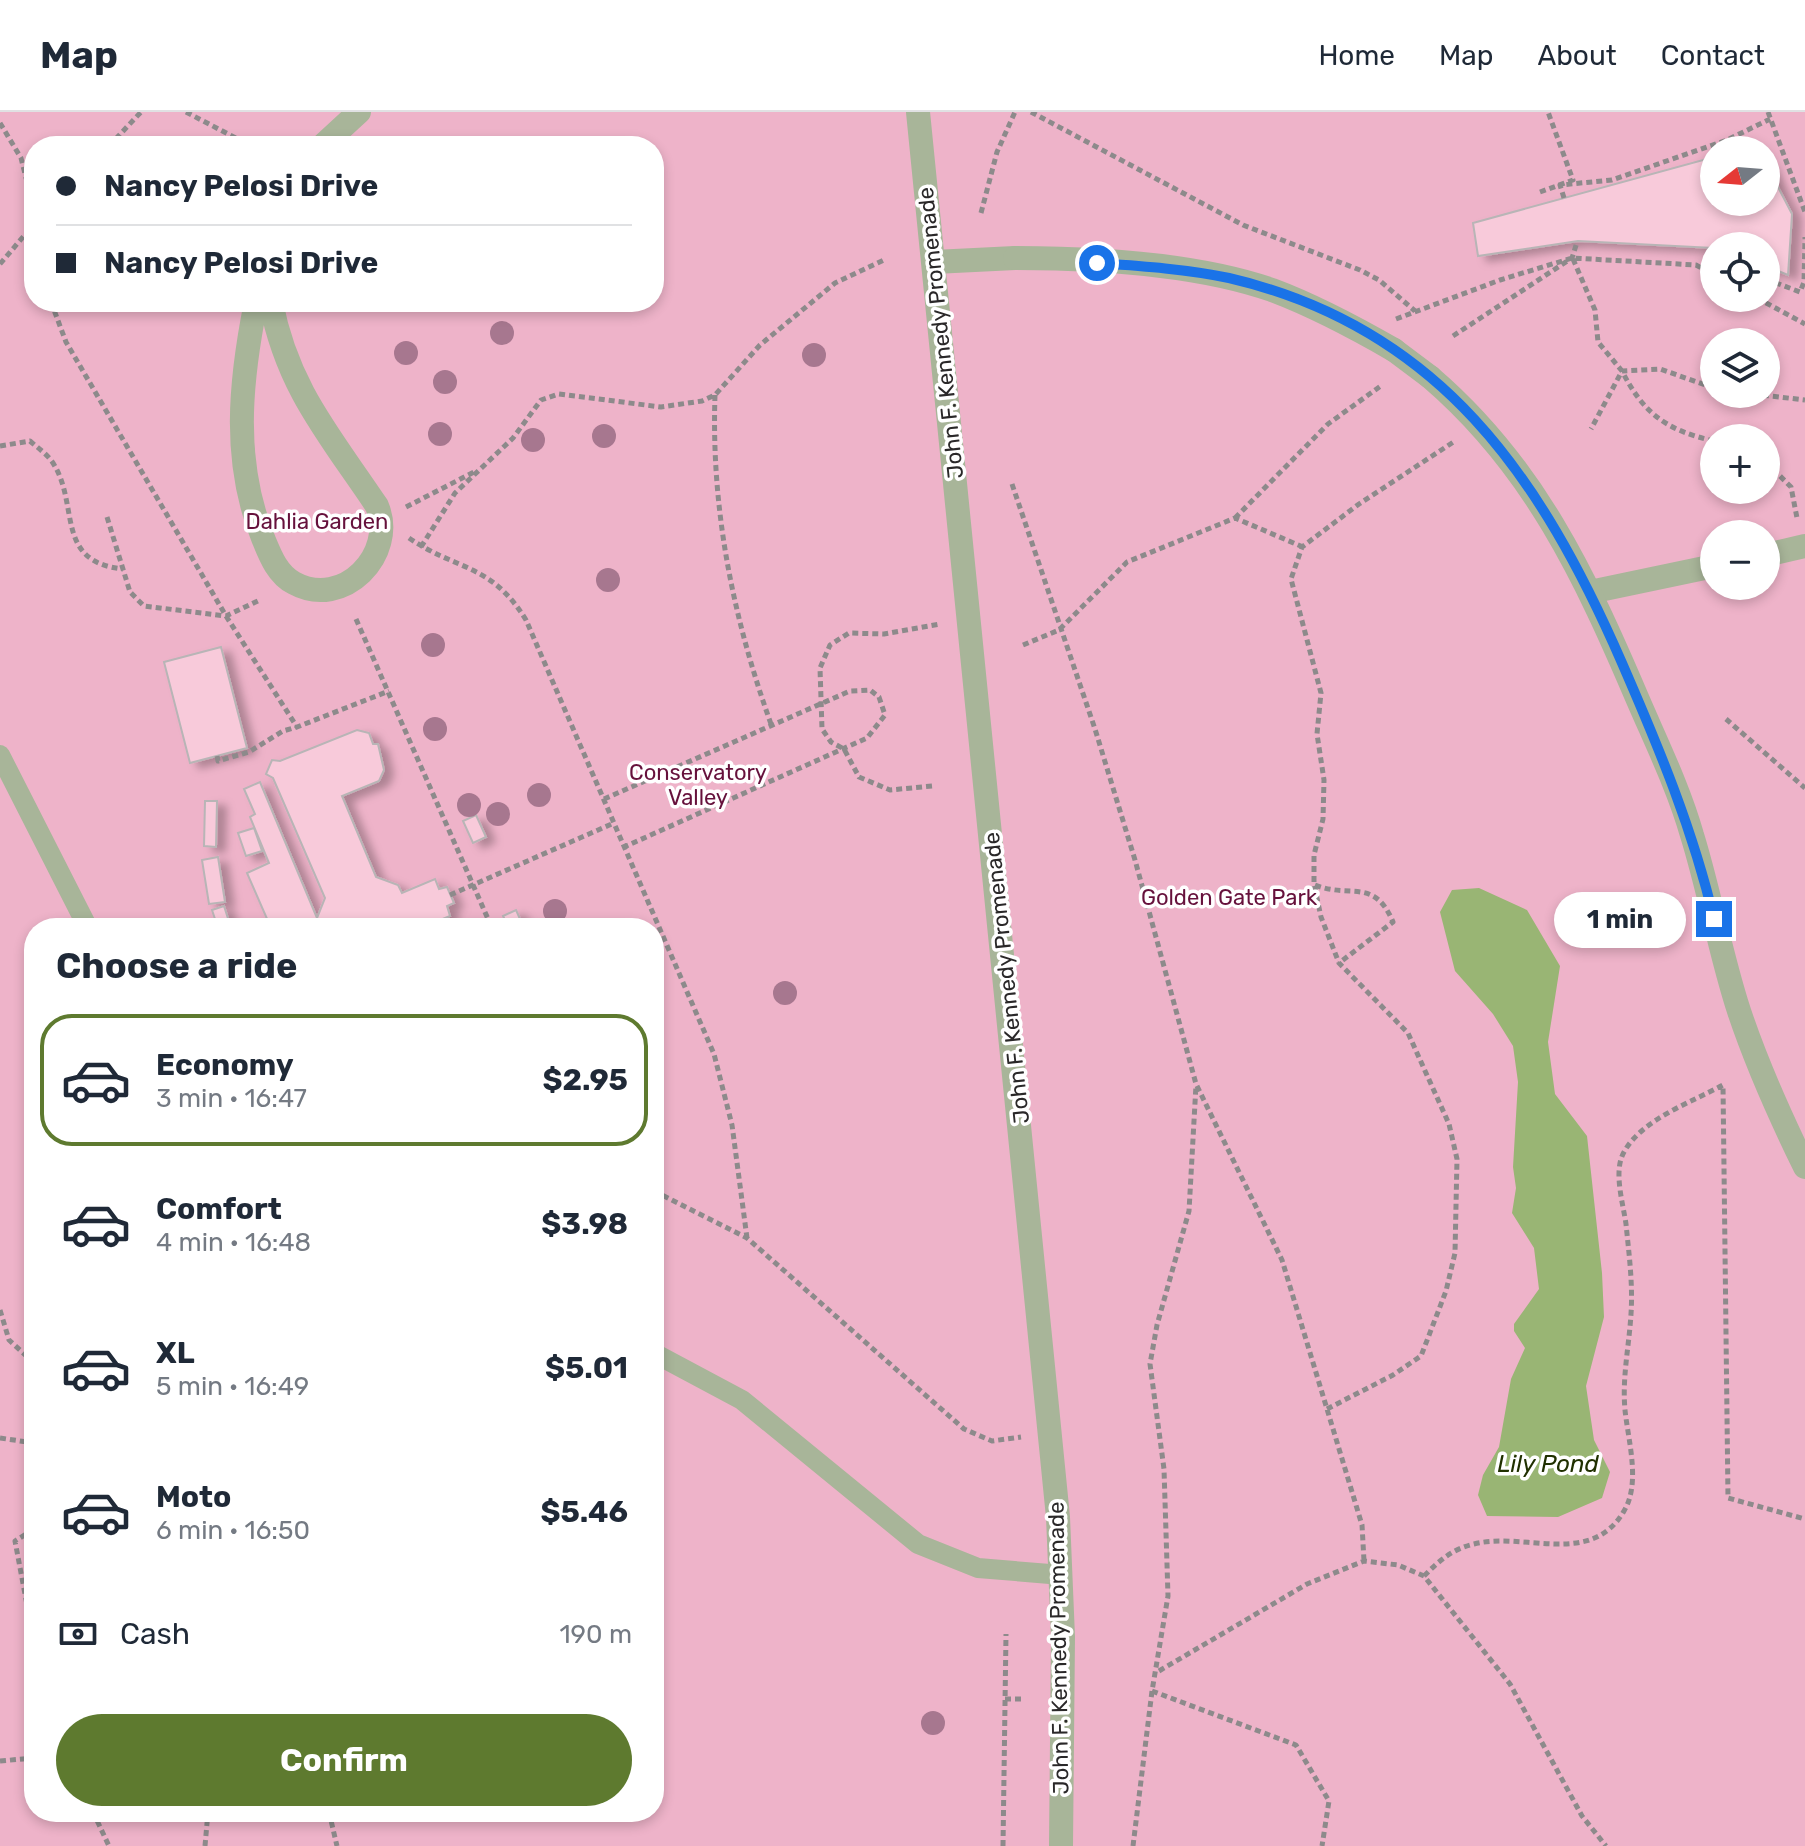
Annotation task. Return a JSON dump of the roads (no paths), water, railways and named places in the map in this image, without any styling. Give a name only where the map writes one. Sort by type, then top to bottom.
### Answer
[{"type":"street","points":[[333,136],[359,112]]},
{"type":"street","name":"John F. Kennedy Promenade","points":[[918,112],[1062,1575],[1061,1846]]},
{"type":"street","points":[[934,262],[1015,258],[1142,267],[1227,278],[1310,305],[1394,350],[1430,377],[1481,424],[1537,496],[1590,592],[1692,832],[1738,1009],[1780,1116],[1805,1167]]},
{"type":"street","points":[[254,312],[241,400],[241,437],[250,502],[278,570],[293,583],[311,589],[349,583],[376,557],[383,541],[383,521],[377,506],[306,403],[285,355],[274,312]]},
{"type":"street","points":[[1780,552],[1804,546]]},
{"type":"street","points":[[1590,592],[1700,569]]},
{"type":"lane","points":[[0,755],[83,918]]},
{"type":"lane","points":[[664,1358],[742,1400],[918,1544],[978,1568],[1062,1575]]},
{"type":"water","name":"Lily Pond","points":[[1479,888],[1527,910],[1560,966],[1548,1042],[1555,1094],[1587,1136],[1604,1317],[1586,1386],[1594,1440],[1610,1472],[1602,1498],[1558,1517],[1487,1516],[1478,1495],[1483,1475],[1499,1447],[1511,1379],[1525,1348],[1514,1331],[1514,1324],[1539,1289],[1534,1248],[1512,1213],[1516,1188],[1513,1167],[1518,1082],[1513,1046],[1493,1014],[1455,971],[1440,912],[1452,890]]},
{"type":"park label","name":"Dahlia Garden","points":[[317,521]]},
{"type":"park label","name":"Conservatory Valley","points":[[698,784]]},
{"type":"park label","name":"Golden Gate Park","points":[[1229,897]]}]
